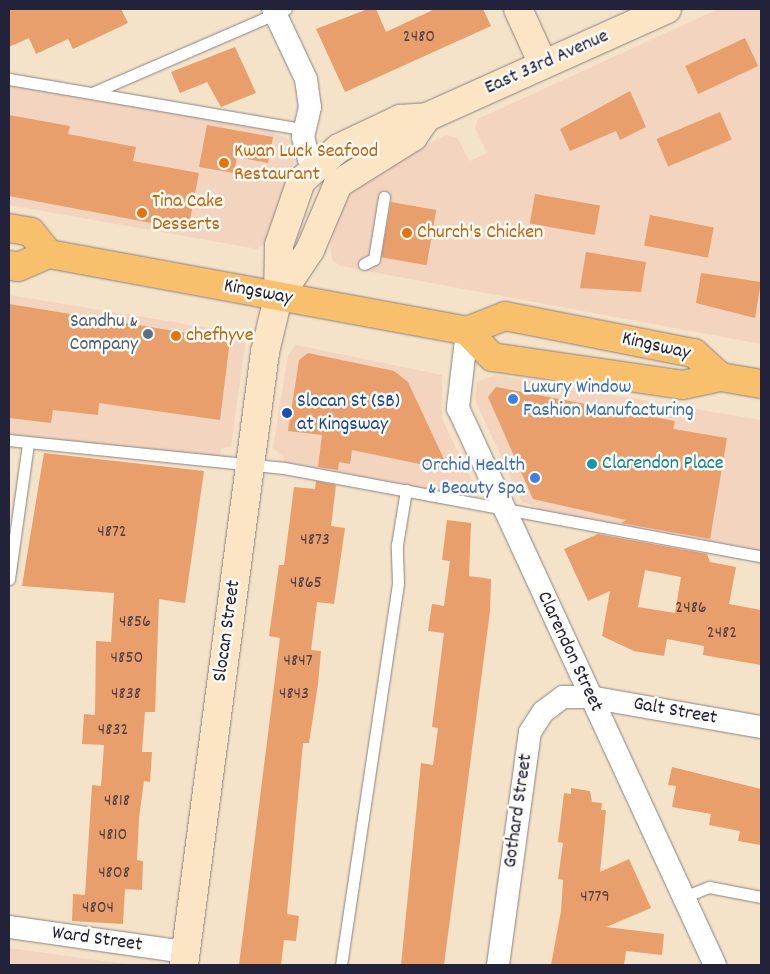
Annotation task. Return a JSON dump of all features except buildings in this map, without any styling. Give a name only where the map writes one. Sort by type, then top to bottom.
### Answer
[{"type":"main road","points":[[9,228],[31,232],[49,254],[18,267],[9,265]]},
{"type":"main road","name":"Kingsway","points":[[49,254],[278,298],[467,331],[505,316],[694,353],[721,377]]},
{"type":"main road","name":"Kingsway","points":[[467,331],[492,357],[683,385],[721,377],[761,384]]},
{"type":"street","points":[[518,9],[543,64]]},
{"type":"street","name":"East 33rd Avenue","points":[[311,167],[339,148],[400,119],[427,117],[667,9]]},
{"type":"street","points":[[278,10],[306,79],[310,107],[303,129],[311,167]]},
{"type":"street","name":"East 33rd Avenue","points":[[338,184],[413,137],[427,117]]},
{"type":"street","name":"Slocan Street","points":[[184,959],[265,352],[278,298],[281,239],[290,207],[311,167]]},
{"type":"street","name":"Slocan Street","points":[[278,298],[310,250],[338,184]]},
{"type":"street","name":"Clarendon Street","points":[[467,331],[458,408],[589,697],[715,965]]},
{"type":"street","name":"Gothard Street","points":[[498,965],[530,732],[543,712],[563,697],[589,697]]},
{"type":"street","name":"Galt Street","points":[[589,697],[761,727]]},
{"type":"street","name":"Ward Street","points":[[9,927],[184,959]]},
{"type":"lane","points":[[92,93],[278,10]]},
{"type":"lane","points":[[9,79],[303,129]]},
{"type":"lane","points":[[364,264],[374,259],[384,197]]},
{"type":"lane","points":[[9,440],[251,463],[761,556]]},
{"type":"lane","points":[[9,579],[28,443]]},
{"type":"lane","points":[[341,965],[398,582],[397,545],[406,490]]},
{"type":"lane","points":[[684,897],[710,888],[761,896]]},
{"type":"shaded area","points":[[718,9],[761,9],[761,344],[340,266],[332,259],[330,246],[343,200],[380,168],[446,135],[457,138],[470,161],[487,153],[475,128],[478,119]]},
{"type":"shaded area","points":[[9,79],[276,125],[275,134],[290,139],[297,153],[266,243],[257,249],[9,205]]},
{"type":"shaded area","points":[[9,295],[241,333],[245,345],[231,446],[221,449],[220,458],[9,440]]},
{"type":"shaded area","points":[[296,345],[442,375],[442,419],[472,481],[465,493],[470,504],[284,468],[284,458],[273,447],[288,355]]},
{"type":"shaded area","points":[[495,375],[761,420],[761,556],[541,517],[537,507],[522,502],[475,400],[477,382]]},
{"type":"shaded area","points":[[9,948],[133,965],[9,965]]},
{"type":"place","name":"Kwan Luck Seafood Restaurant","points":[[224,163]]},
{"type":"place","name":"Tina Cake Desserts","points":[[142,213]]},
{"type":"place","name":"Church's Chicken","points":[[407,233]]},
{"type":"place","name":"Sandhu & Company","points":[[148,334]]},
{"type":"place","name":"chefhyve","points":[[176,336]]},
{"type":"place","name":"Luxury Window Fashion Manufacturing","points":[[513,399]]},
{"type":"place","name":"Slocan St (SB) at Kingsway","points":[[287,413]]},
{"type":"place","name":"Clarendon Place","points":[[592,464]]},
{"type":"place","name":"Orchid Health & Beauty Spa","points":[[535,478]]}]
